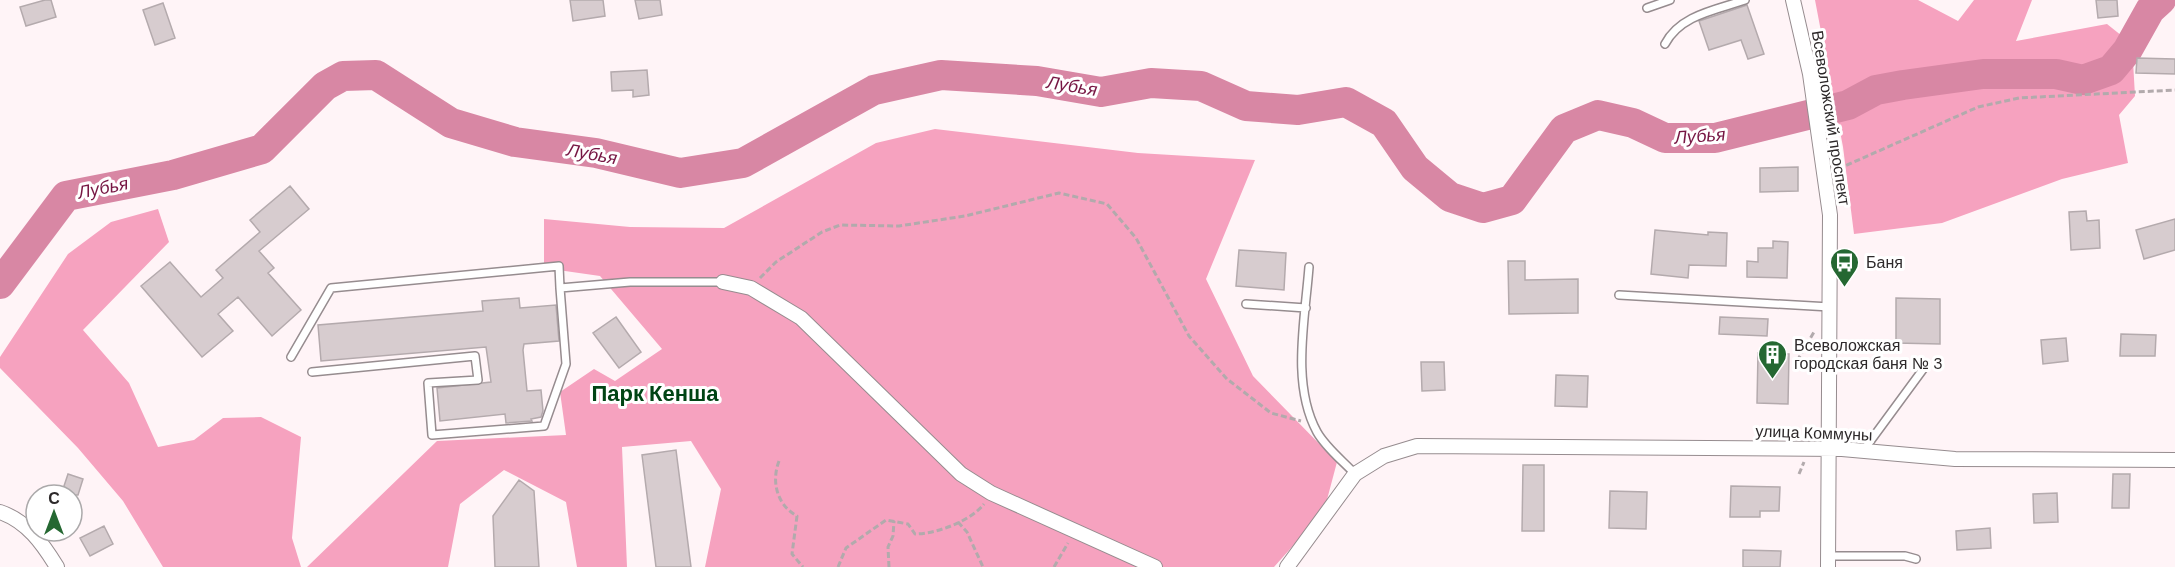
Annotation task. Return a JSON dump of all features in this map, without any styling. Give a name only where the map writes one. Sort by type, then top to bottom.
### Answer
[{"type":"street","name":"Всеволожский проспект","points":[[1793,0],[1810,74],[1830,215],[1828,561]]},
{"type":"street","points":[[723,282],[751,288],[801,318],[961,474],[992,494],[1155,567]]},
{"type":"street","name":"улица Коммуны","points":[[1355,474],[1384,456],[1417,446],[1451,444],[1829,448],[1955,459],[2175,460]]},
{"type":"street","points":[[1287,567],[1355,474]]},
{"type":"street","points":[[0,512],[17,519],[46,549],[57,567]]},
{"type":"lane","points":[[1647,8],[1670,0]]},
{"type":"lane","points":[[1665,44],[1672,30],[1687,20],[1745,0]]},
{"type":"lane","points":[[291,357],[331,288],[559,266],[566,364],[544,426],[432,435],[428,383],[478,380],[476,356],[312,372]]},
{"type":"lane","points":[[1309,267],[1302,365],[1306,404],[1318,434],[1355,474]]},
{"type":"lane","points":[[560,288],[630,282],[723,282]]},
{"type":"lane","points":[[1619,295],[1830,307]]},
{"type":"lane","points":[[1246,304],[1306,308]]},
{"type":"lane","points":[[1863,451],[1924,368]]},
{"type":"lane","points":[[1828,561],[1905,556],[1916,559]]},
{"type":"path","points":[[1839,169],[1978,107],[2019,98],[2175,90]]},
{"type":"path","points":[[751,288],[776,262],[822,232],[840,225],[899,226],[965,216],[1059,193],[1107,204],[1136,238],[1189,336],[1227,380],[1271,413],[1296,422]]},
{"type":"path","points":[[1797,361],[1817,325]]},
{"type":"path","points":[[779,460],[774,473],[775,484],[787,510],[797,516],[792,554],[800,566]]},
{"type":"path","points":[[838,567],[846,548],[886,520],[908,524],[915,534],[926,534],[977,512],[992,494]]},
{"type":"path","points":[[889,567],[888,547],[893,536],[894,521]]},
{"type":"path","points":[[957,522],[967,532],[983,567]]},
{"type":"path","points":[[1054,567],[1066,548],[1073,530]]},
{"type":"shaded area","points":[[1815,0],[1918,0],[1958,21],[1974,0],[2032,0],[2016,41],[2107,24],[2132,44],[2135,96],[2119,115],[2128,163],[2062,179],[1942,223],[1854,234],[1843,147]]},
{"type":"shaded area","points":[[935,129],[1138,153],[1255,160],[1206,279],[1253,376],[1337,462],[1324,511],[1274,567],[705,567],[721,489],[691,441],[622,447],[627,567],[577,567],[566,502],[504,470],[460,504],[448,567],[307,567],[437,441],[566,435],[560,392],[594,369],[615,381],[662,349],[600,276],[544,268],[544,219],[630,227],[724,228],[876,143]]},
{"type":"shaded area","points":[[158,209],[169,242],[83,330],[129,383],[158,447],[194,440],[223,418],[261,417],[301,437],[292,538],[301,567],[163,567],[123,501],[78,448],[0,368],[0,357],[68,254],[111,222]]},
{"type":"building","points":[[51,0],[56,17],[26,26],[20,7]]},
{"type":"building","points":[[570,0],[603,0],[605,16],[573,21]]},
{"type":"building","points":[[635,0],[660,0],[662,15],[639,19]]},
{"type":"building","points":[[2096,0],[2117,0],[2118,16],[2098,18]]},
{"type":"building","points":[[163,3],[175,38],[155,45],[143,10]]},
{"type":"building","points":[[1747,5],[1764,54],[1748,59],[1741,40],[1709,50],[1699,21]]},
{"type":"building","points":[[2137,58],[2175,59],[2175,74],[2136,73]]},
{"type":"building","points":[[647,70],[649,95],[633,97],[633,90],[612,91],[611,72]]},
{"type":"building","points":[[1798,167],[1798,191],[1760,192],[1760,168]]},
{"type":"building","points":[[290,186],[309,209],[259,251],[274,268],[268,273],[301,310],[272,336],[238,297],[218,314],[233,331],[202,357],[141,286],[170,262],[201,297],[223,278],[216,270],[260,232],[250,220]]},
{"type":"building","points":[[2086,211],[2087,221],[2099,220],[2100,248],[2071,250],[2069,212]]},
{"type":"building","points":[[2175,219],[2175,250],[2144,259],[2136,230]]},
{"type":"building","points":[[1655,230],[1708,235],[1708,232],[1727,233],[1726,266],[1689,265],[1688,278],[1651,274]]},
{"type":"building","points":[[1773,241],[1788,242],[1787,278],[1747,277],[1747,261],[1758,262],[1758,248],[1773,248]]},
{"type":"building","points":[[1239,250],[1286,253],[1284,290],[1236,286]]},
{"type":"building","points":[[1508,261],[1525,261],[1525,280],[1578,279],[1578,313],[1509,314]]},
{"type":"building","points":[[519,298],[520,308],[556,305],[559,341],[524,344],[527,391],[541,390],[543,411],[541,417],[531,419],[532,421],[506,423],[505,414],[440,421],[437,388],[491,382],[486,347],[321,361],[318,325],[483,311],[482,301]]},
{"type":"building","points":[[1896,298],[1940,299],[1940,344],[1896,343]]},
{"type":"building","points":[[616,317],[641,352],[619,368],[593,333]]},
{"type":"building","points":[[1720,317],[1768,319],[1767,336],[1719,334]]},
{"type":"building","points":[[2121,334],[2156,335],[2155,356],[2120,356]]},
{"type":"building","points":[[2066,338],[2068,361],[2043,364],[2041,340]]},
{"type":"building","name":"Всеволожская городская баня № 3","points":[[1758,353],[1789,354],[1788,404],[1757,403]]},
{"type":"building","points":[[1421,362],[1444,362],[1445,390],[1422,391]]},
{"type":"building","points":[[1556,375],[1588,376],[1587,407],[1555,406]]},
{"type":"building","points":[[676,450],[691,567],[656,567],[642,455]]},
{"type":"building","points":[[1523,465],[1544,465],[1544,531],[1522,531]]},
{"type":"building","points":[[68,474],[83,479],[82,483],[65,483]]},
{"type":"building","points":[[2113,474],[2130,474],[2129,508],[2112,508]]},
{"type":"building","points":[[519,480],[534,491],[539,567],[495,567],[493,516]]},
{"type":"building","points":[[1731,486],[1780,487],[1779,511],[1760,511],[1760,517],[1730,517]]},
{"type":"building","points":[[1610,491],[1647,492],[1646,529],[1609,528]]},
{"type":"building","points":[[2057,493],[2058,522],[2034,523],[2033,494]]},
{"type":"building","points":[[104,526],[113,544],[90,556],[83,543],[84,536]]},
{"type":"building","points":[[1990,528],[1991,548],[1957,550],[1956,531]]},
{"type":"building","points":[[1743,550],[1781,551],[1780,567],[1743,567]]},
{"type":"waterway","name":"Лубья","points":[[0,284],[66,196],[173,175],[262,149],[325,86],[343,76],[376,75],[451,123],[515,142],[596,153],[680,173],[743,163],[874,90],[941,75],[1037,81],[1101,92],[1151,83],[1201,86],[1246,106],[1298,110],[1346,102],[1384,123],[1415,168],[1450,197],[1483,208],[1512,200],[1564,129],[1598,115],[1633,123],[1665,138],[1715,138],[1848,105],[1876,90],[1903,85],[1983,74],[2056,74],[2083,80],[2111,70],[2127,51],[2150,10],[2161,0]]},
{"type":"place","name":"Баня","points":[[1845,288]]},
{"type":"place","name":"Всеволожская городская баня № 3","points":[[1773,380]]},
{"type":"district","name":"Парк Кенша","points":[[655,393]]}]
